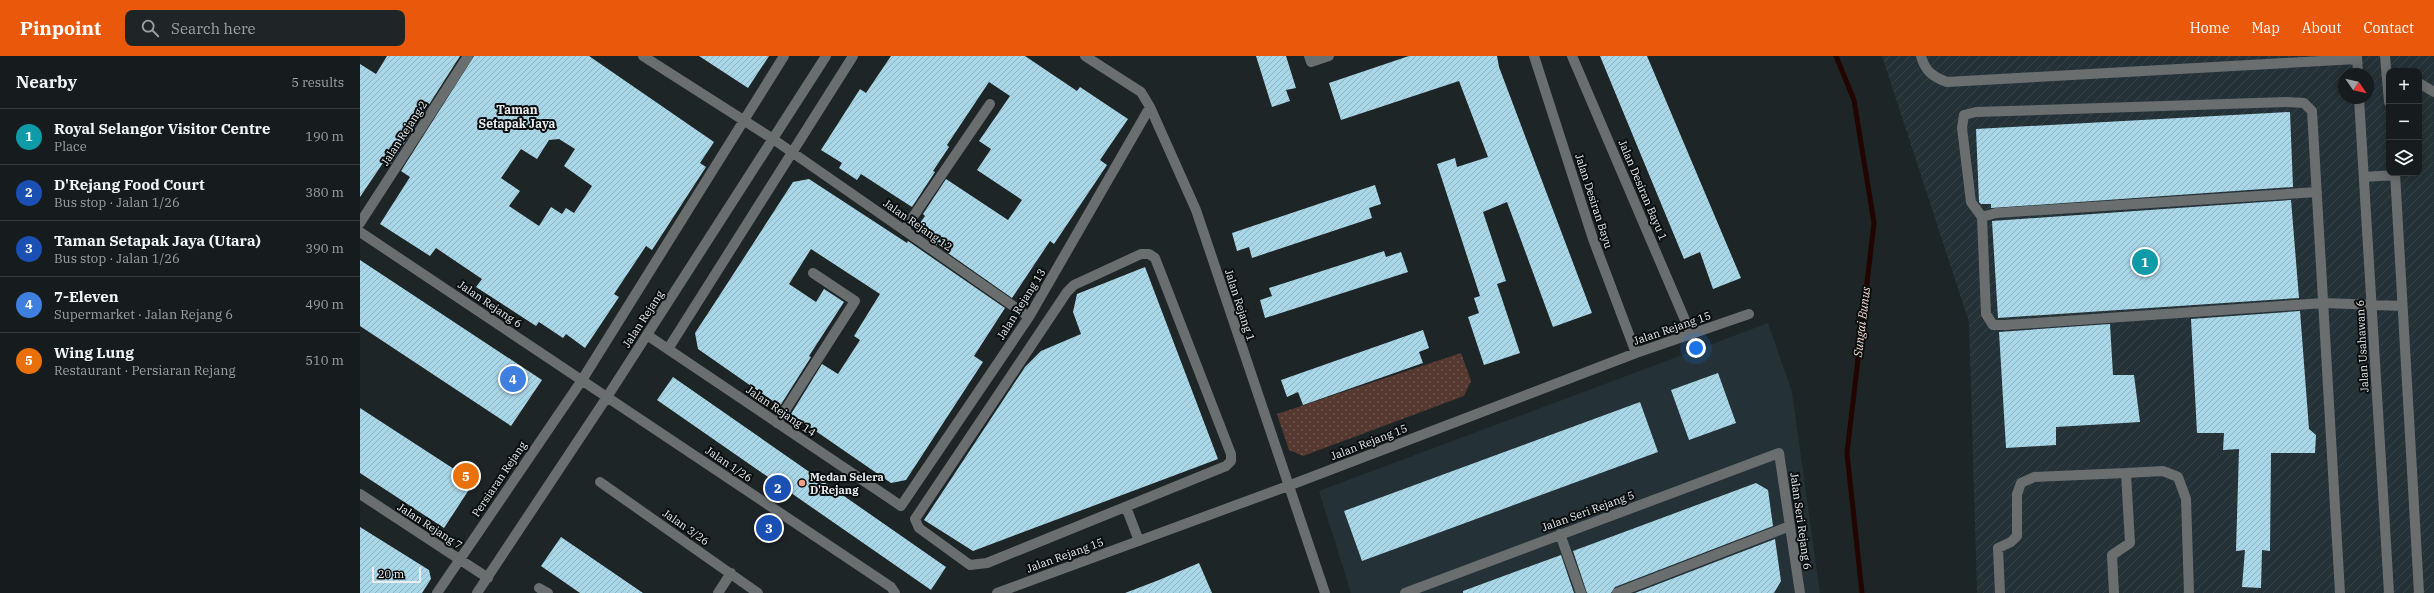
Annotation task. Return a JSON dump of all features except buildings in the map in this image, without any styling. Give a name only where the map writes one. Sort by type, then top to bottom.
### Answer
[{"type":"street","name":"Jalan Rejang 2","points":[[360,223],[468,56]]},
{"type":"street","name":"Jalan Rejang 12","points":[[643,56],[773,139],[1029,317]]},
{"type":"street","name":"Persiaran Rejang","points":[[437,593],[582,380],[784,56]]},
{"type":"street","name":"Jalan Rejang","points":[[477,593],[608,396],[826,56]]},
{"type":"street","points":[[668,349],[852,56]]},
{"type":"street","name":"Jalan Rejang 1","points":[[1085,56],[1141,92],[1150,107],[1196,210],[1325,593]]},
{"type":"street","points":[[1310,59],[1329,56]]},
{"type":"street","name":"Jalan Desiran Bayu","points":[[1534,56],[1593,239],[1636,353]]},
{"type":"street","name":"Jalan Desiran Bayu 1","points":[[1572,56],[1691,334]]},
{"type":"street","points":[[1921,56],[1924,66],[1935,78],[1947,82],[2357,57],[2358,68]]},
{"type":"street","points":[[2386,56],[2387,68]]},
{"type":"street","points":[[2422,83],[2434,83]]},
{"type":"street","points":[[2422,84],[2434,92]]},
{"type":"street","points":[[2340,593],[2324,303],[2312,111],[2304,103],[2280,102],[1976,112],[1964,115],[1962,128],[1971,202],[1982,217],[1986,314],[1993,325],[2324,303],[2402,306]]},
{"type":"street","points":[[904,230],[990,104]]},
{"type":"street","name":"Jalan Usahawan 6","points":[[2359,104],[2389,593]]},
{"type":"street","name":"Jalan Rejang 13","points":[[901,506],[1029,317],[1150,107]]},
{"type":"street","points":[[2364,177],[2386,175]]},
{"type":"street","points":[[2395,176],[2419,593]]},
{"type":"street","points":[[1982,217],[1996,213],[2317,192]]},
{"type":"street","name":"Jalan Rejang 6","points":[[360,232],[608,396]]},
{"type":"street","points":[[1141,254],[1148,254],[1155,258],[1231,454],[1231,461],[1226,466],[1126,507],[980,566],[970,565],[919,528],[915,519],[1067,292],[1074,285],[1141,254]]},
{"type":"street","points":[[778,423],[855,301],[813,273]]},
{"type":"street","name":"Jalan Rejang 15","points":[[997,593],[1013,590],[1636,353],[1749,314]]},
{"type":"street","name":"Jalan Rejang 14","points":[[647,335],[901,506]]},
{"type":"street","name":"Jalan 1/26","points":[[608,396],[891,587],[895,593]]},
{"type":"street","name":"Jalan Seri Rejang 6","points":[[1779,452],[1800,593]]},
{"type":"street","name":"Jalan Seri Rejang 5","points":[[1405,593],[1779,452]]},
{"type":"street","points":[[2000,593],[1998,548],[2011,542],[2017,536],[2017,494],[2021,483],[2034,477],[2163,471],[2178,477],[2186,499],[2189,593]]},
{"type":"street","points":[[2114,593],[2112,555],[2130,543],[2126,473]]},
{"type":"street","name":"Jalan 3/26","points":[[600,482],[758,593]]},
{"type":"street","name":"Jalan Rejang 7","points":[[360,494],[488,578]]},
{"type":"street","points":[[1126,507],[1139,541]]},
{"type":"street","points":[[1617,593],[1790,526]]},
{"type":"street","points":[[1560,534],[1581,593]]},
{"type":"street","points":[[718,593],[731,573]]},
{"type":"shaded area","points":[[1882,56],[2434,56],[2434,593],[1977,593],[1969,322]]},
{"type":"shaded area","points":[[1768,323],[1792,392],[1820,593],[1351,593],[1319,491]]},
{"type":"shaded area","points":[[1461,353],[1471,381],[1464,396],[1303,456],[1289,450],[1277,414]]},
{"type":"waterway","name":"Sungai Bunus","points":[[1836,56],[1854,100],[1874,223],[1847,453],[1862,593]]},
{"type":"place","name":"Royal Selangor Visitor Centre","points":[[2145,262]]},
{"type":"place","name":"7-Eleven","points":[[513,379]]},
{"type":"place","name":"Wing Lung","points":[[466,476]]},
{"type":"place","name":"Medan Selera D'Rejang","points":[[802,483]]},
{"type":"place","name":"D'Rejang Food Court","points":[[778,488]]},
{"type":"place","name":"Taman Setapak Jaya (Utara)","points":[[769,528]]},
{"type":"district","name":"Taman Setapak Jaya","points":[[517,117]]}]
